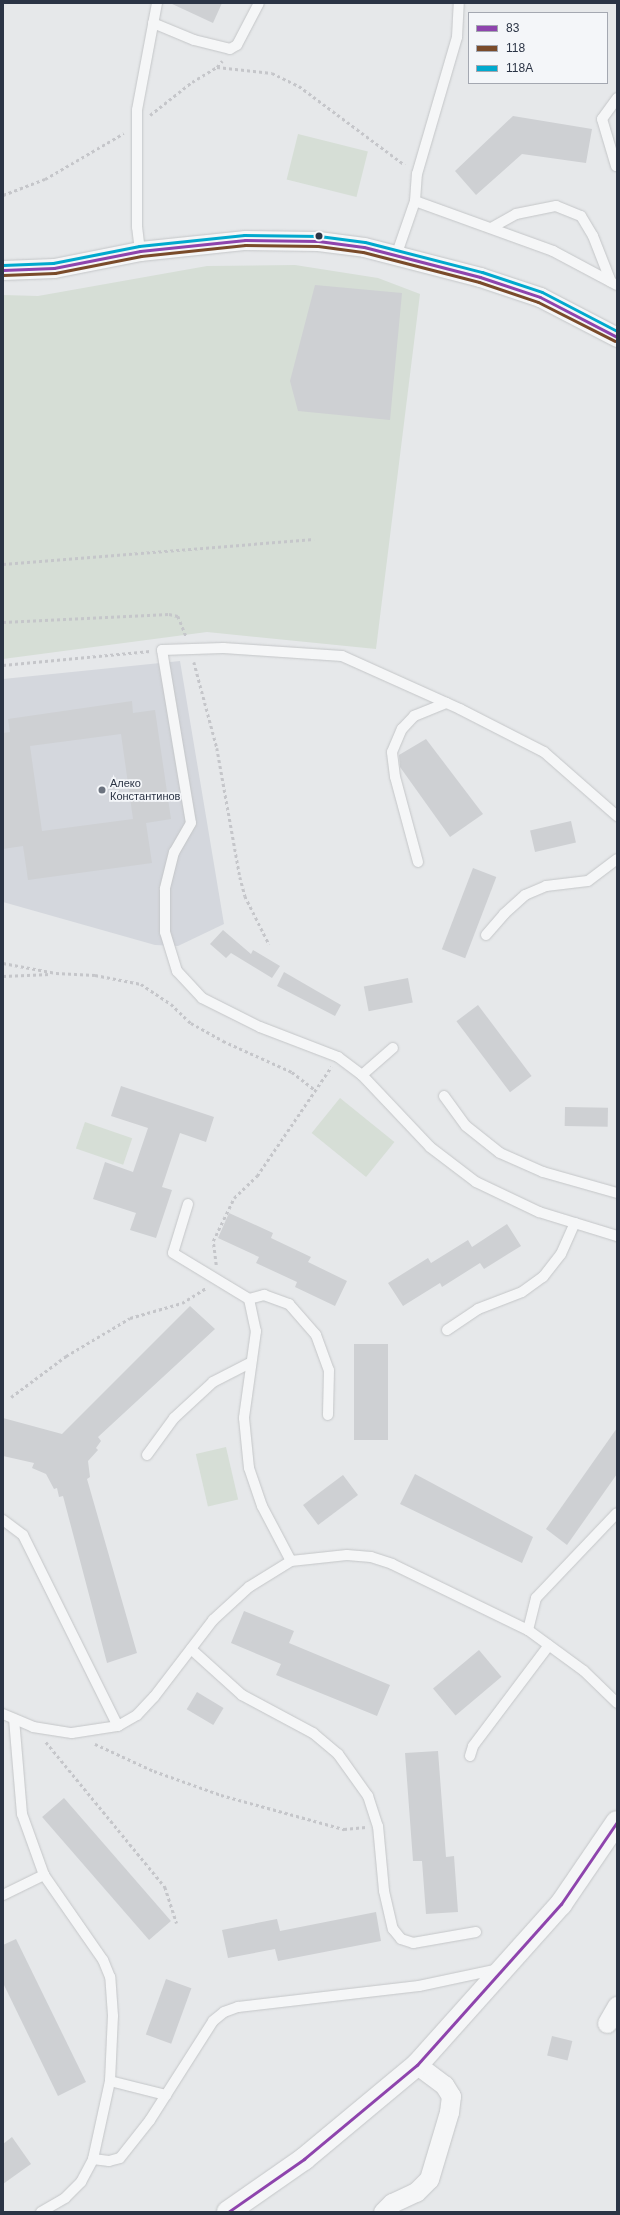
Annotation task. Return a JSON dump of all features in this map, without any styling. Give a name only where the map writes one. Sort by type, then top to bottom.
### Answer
[{"type":"street","points":[[3,270],[54,268],[140,251],[245,240],[318,241],[364,247],[480,277],[540,297],[617,337]]},
{"type":"street","points":[[228,2212],[304,2159],[418,2065],[507,1967],[561,1904],[617,1822]]},
{"type":"street","points":[[606,2023],[617,2006]]},
{"type":"street","points":[[383,2212],[392,2203],[416,2192],[429,2179],[449,2112],[451,2096],[444,2085],[418,2065]]},
{"type":"lane","points":[[140,251],[137,227],[137,110],[157,3]]},
{"type":"lane","points":[[153,23],[194,40],[230,49],[237,45],[259,3]]},
{"type":"lane","points":[[396,256],[415,201],[417,174],[457,37],[459,3]]},
{"type":"lane","points":[[616,166],[602,119],[617,98]]},
{"type":"lane","points":[[415,201],[553,251],[614,283]]},
{"type":"lane","points":[[491,228],[516,214],[556,206],[581,216],[593,236],[614,283]]},
{"type":"lane","points":[[617,816],[544,752],[446,703],[342,656],[223,648],[162,650],[191,823],[174,852],[165,889],[165,932],[177,971],[202,998],[260,1027],[338,1057],[362,1075],[430,1147],[476,1182],[539,1212],[617,1236]]},
{"type":"lane","points":[[418,862],[395,777],[392,752],[402,729],[414,716],[446,703]]},
{"type":"lane","points":[[486,935],[504,914],[525,895],[546,886],[588,881],[617,859]]},
{"type":"lane","points":[[362,1075],[393,1048]]},
{"type":"lane","points":[[444,1096],[466,1126],[500,1153],[543,1172],[617,1193]]},
{"type":"lane","points":[[188,1204],[172,1253],[249,1299],[256,1331],[250,1363],[244,1418],[249,1468],[262,1506],[291,1561]]},
{"type":"lane","points":[[447,1330],[478,1309],[522,1292],[543,1277],[561,1254],[575,1223]]},
{"type":"lane","points":[[249,1299],[264,1295],[289,1304],[316,1335],[329,1370],[328,1415]]},
{"type":"lane","points":[[147,1455],[174,1418],[213,1382],[250,1363]]},
{"type":"lane","points":[[528,1630],[536,1598],[617,1513]]},
{"type":"lane","points":[[3,1520],[23,1535],[118,1726]]},
{"type":"lane","points":[[3,1714],[33,1727],[72,1733],[118,1726],[137,1715],[154,1697],[213,1620],[233,1601],[268,1574],[291,1561],[322,1556],[372,1557],[392,1564],[528,1630],[584,1671],[617,1703]]},
{"type":"lane","points":[[470,1756],[473,1746],[549,1645]]},
{"type":"lane","points":[[191,1649],[242,1695],[313,1733],[338,1754],[368,1796],[378,1826],[384,1891],[393,1929],[401,1939],[413,1943],[476,1932]]},
{"type":"lane","points":[[14,1719],[22,1814],[44,1876],[103,1960],[110,1977],[114,2016],[110,2081],[93,2160],[81,2182],[65,2198],[41,2212]]},
{"type":"lane","points":[[3,1895],[44,1876]]},
{"type":"lane","points":[[93,2160],[109,2161],[120,2158],[166,2095],[213,2022],[224,2012],[238,2007],[419,1986],[507,1967]]},
{"type":"lane","points":[[110,2081],[166,2095]]},
{"type":"path","points":[[3,195],[45,178],[137,125],[192,82],[217,67],[230,49]]},
{"type":"path","points":[[217,67],[272,73],[299,86],[417,174]]},
{"type":"path","points":[[3,564],[314,538]]},
{"type":"path","points":[[3,665],[162,650]]},
{"type":"path","points":[[3,963],[56,973]]},
{"type":"path","points":[[3,976],[56,973],[95,975],[141,984],[171,1004],[191,1023],[223,1041],[292,1072],[315,1090]]},
{"type":"path","points":[[11,1397],[87,1343],[130,1318],[195,1297],[215,1278],[213,1241],[234,1198],[257,1176],[338,1057]]},
{"type":"path","points":[[33,1727],[165,1887],[177,1923]]},
{"type":"path","points":[[72,1733],[154,1771],[221,1795],[344,1829],[378,1826]]},
{"type":"shaded area","points":[[298,134],[368,151],[356,197],[287,180]]},
{"type":"shaded area","points":[[295,265],[378,278],[420,294],[376,649],[207,632],[3,659],[3,295],[38,296],[207,266]]},
{"type":"shaded area","name":"Алеко Константинов","points":[[180,661],[224,924],[178,946],[155,945],[3,902],[3,679]]},
{"type":"shaded area","points":[[340,1098],[394,1142],[366,1177],[312,1133]]},
{"type":"shaded area","points":[[85,1122],[132,1138],[123,1165],[76,1148]]},
{"type":"shaded area","points":[[226,1447],[238,1500],[208,1507],[196,1454]]},
{"type":"building","points":[[170,3],[222,3],[213,23]]},
{"type":"building","points":[[513,116],[592,129],[586,163],[522,154],[476,195],[455,171]]},
{"type":"building","points":[[315,285],[402,293],[390,420],[298,411],[290,381]]},
{"type":"building","points":[[132,701],[133,713],[155,710],[171,819],[146,823],[152,863],[28,880],[23,846],[3,849],[3,733],[10,732],[8,719]],"holes":[[[121,734],[133,819],[42,831],[30,746]]]},
{"type":"building","points":[[426,739],[483,814],[450,837],[400,767],[399,755]]},
{"type":"building","points":[[571,821],[576,842],[535,852],[530,830]]},
{"type":"building","points":[[473,868],[496,877],[465,958],[442,949]]},
{"type":"building","points":[[223,930],[251,954],[253,950],[280,966],[272,978],[231,953],[226,958],[210,944]]},
{"type":"building","points":[[284,972],[341,1005],[335,1016],[277,986]]},
{"type":"building","points":[[408,978],[413,1003],[369,1011],[364,987]]},
{"type":"building","points":[[478,1005],[532,1076],[510,1092],[456,1021]]},
{"type":"building","points":[[121,1086],[214,1117],[206,1142],[180,1133],[162,1187],[172,1190],[156,1238],[130,1230],[136,1213],[93,1199],[105,1162],[133,1172],[148,1128],[111,1116]]},
{"type":"building","points":[[565,1107],[608,1108],[608,1127],[565,1126]]},
{"type":"building","points":[[229,1213],[273,1233],[271,1238],[311,1257],[308,1262],[347,1281],[335,1306],[295,1287],[297,1282],[256,1263],[259,1257],[218,1238]]},
{"type":"building","points":[[507,1224],[521,1246],[484,1269],[480,1263],[442,1287],[440,1283],[403,1306],[388,1283],[428,1258],[431,1263],[468,1240],[472,1247]]},
{"type":"building","points":[[190,1306],[215,1329],[98,1437],[101,1441],[96,1448],[98,1450],[88,1461],[90,1477],[87,1479],[137,1653],[107,1663],[63,1496],[59,1497],[57,1488],[54,1489],[46,1474],[32,1468],[34,1463],[3,1456],[3,1418],[62,1434]]},
{"type":"building","points":[[354,1344],[388,1344],[388,1440],[354,1440]]},
{"type":"building","points":[[617,1428],[617,1474],[567,1545],[546,1529]]},
{"type":"building","points":[[415,1474],[533,1537],[522,1563],[400,1504]]},
{"type":"building","points":[[343,1475],[358,1495],[318,1525],[303,1505]]},
{"type":"building","points":[[244,1611],[294,1631],[289,1643],[390,1685],[377,1716],[276,1675],[281,1664],[231,1643]]},
{"type":"building","points":[[479,1650],[501,1677],[456,1715],[433,1689]]},
{"type":"building","points":[[197,1692],[224,1708],[213,1725],[187,1709]]},
{"type":"building","points":[[438,1751],[446,1857],[454,1856],[458,1912],[426,1914],[422,1861],[413,1861],[405,1753]]},
{"type":"building","points":[[64,1798],[171,1921],[149,1940],[42,1817]]},
{"type":"building","points":[[376,1912],[381,1941],[278,1961],[275,1949],[228,1958],[222,1930],[277,1919],[280,1931]]},
{"type":"building","points":[[16,1939],[86,2082],[58,2096],[3,1983],[3,1945]]},
{"type":"building","points":[[166,1979],[191,1988],[171,2044],[146,2034]]},
{"type":"building","points":[[552,2036],[572,2041],[568,2060],[547,2055]]},
{"type":"building","points":[[12,2137],[31,2164],[3,2184],[3,2144]]},
{"type":"transit line","name":"118А","points":[[3,265],[53,263],[139,246],[244,235],[319,236],[365,242],[482,272],[542,292],[617,331]]},
{"type":"transit line","name":"83","points":[[3,270],[54,268],[140,251],[245,240],[318,241],[364,247],[480,277],[540,297],[617,337]]},
{"type":"transit line","name":"118","points":[[3,275],[55,273],[141,256],[245,245],[318,246],[363,252],[479,282],[538,302],[615,341]]},
{"type":"transit line","name":"83","points":[[228,2212],[304,2159],[417,2065],[561,1904],[617,1822]]},
{"type":"place","name":"Алеко Константинов","points":[[102,790]]}]
